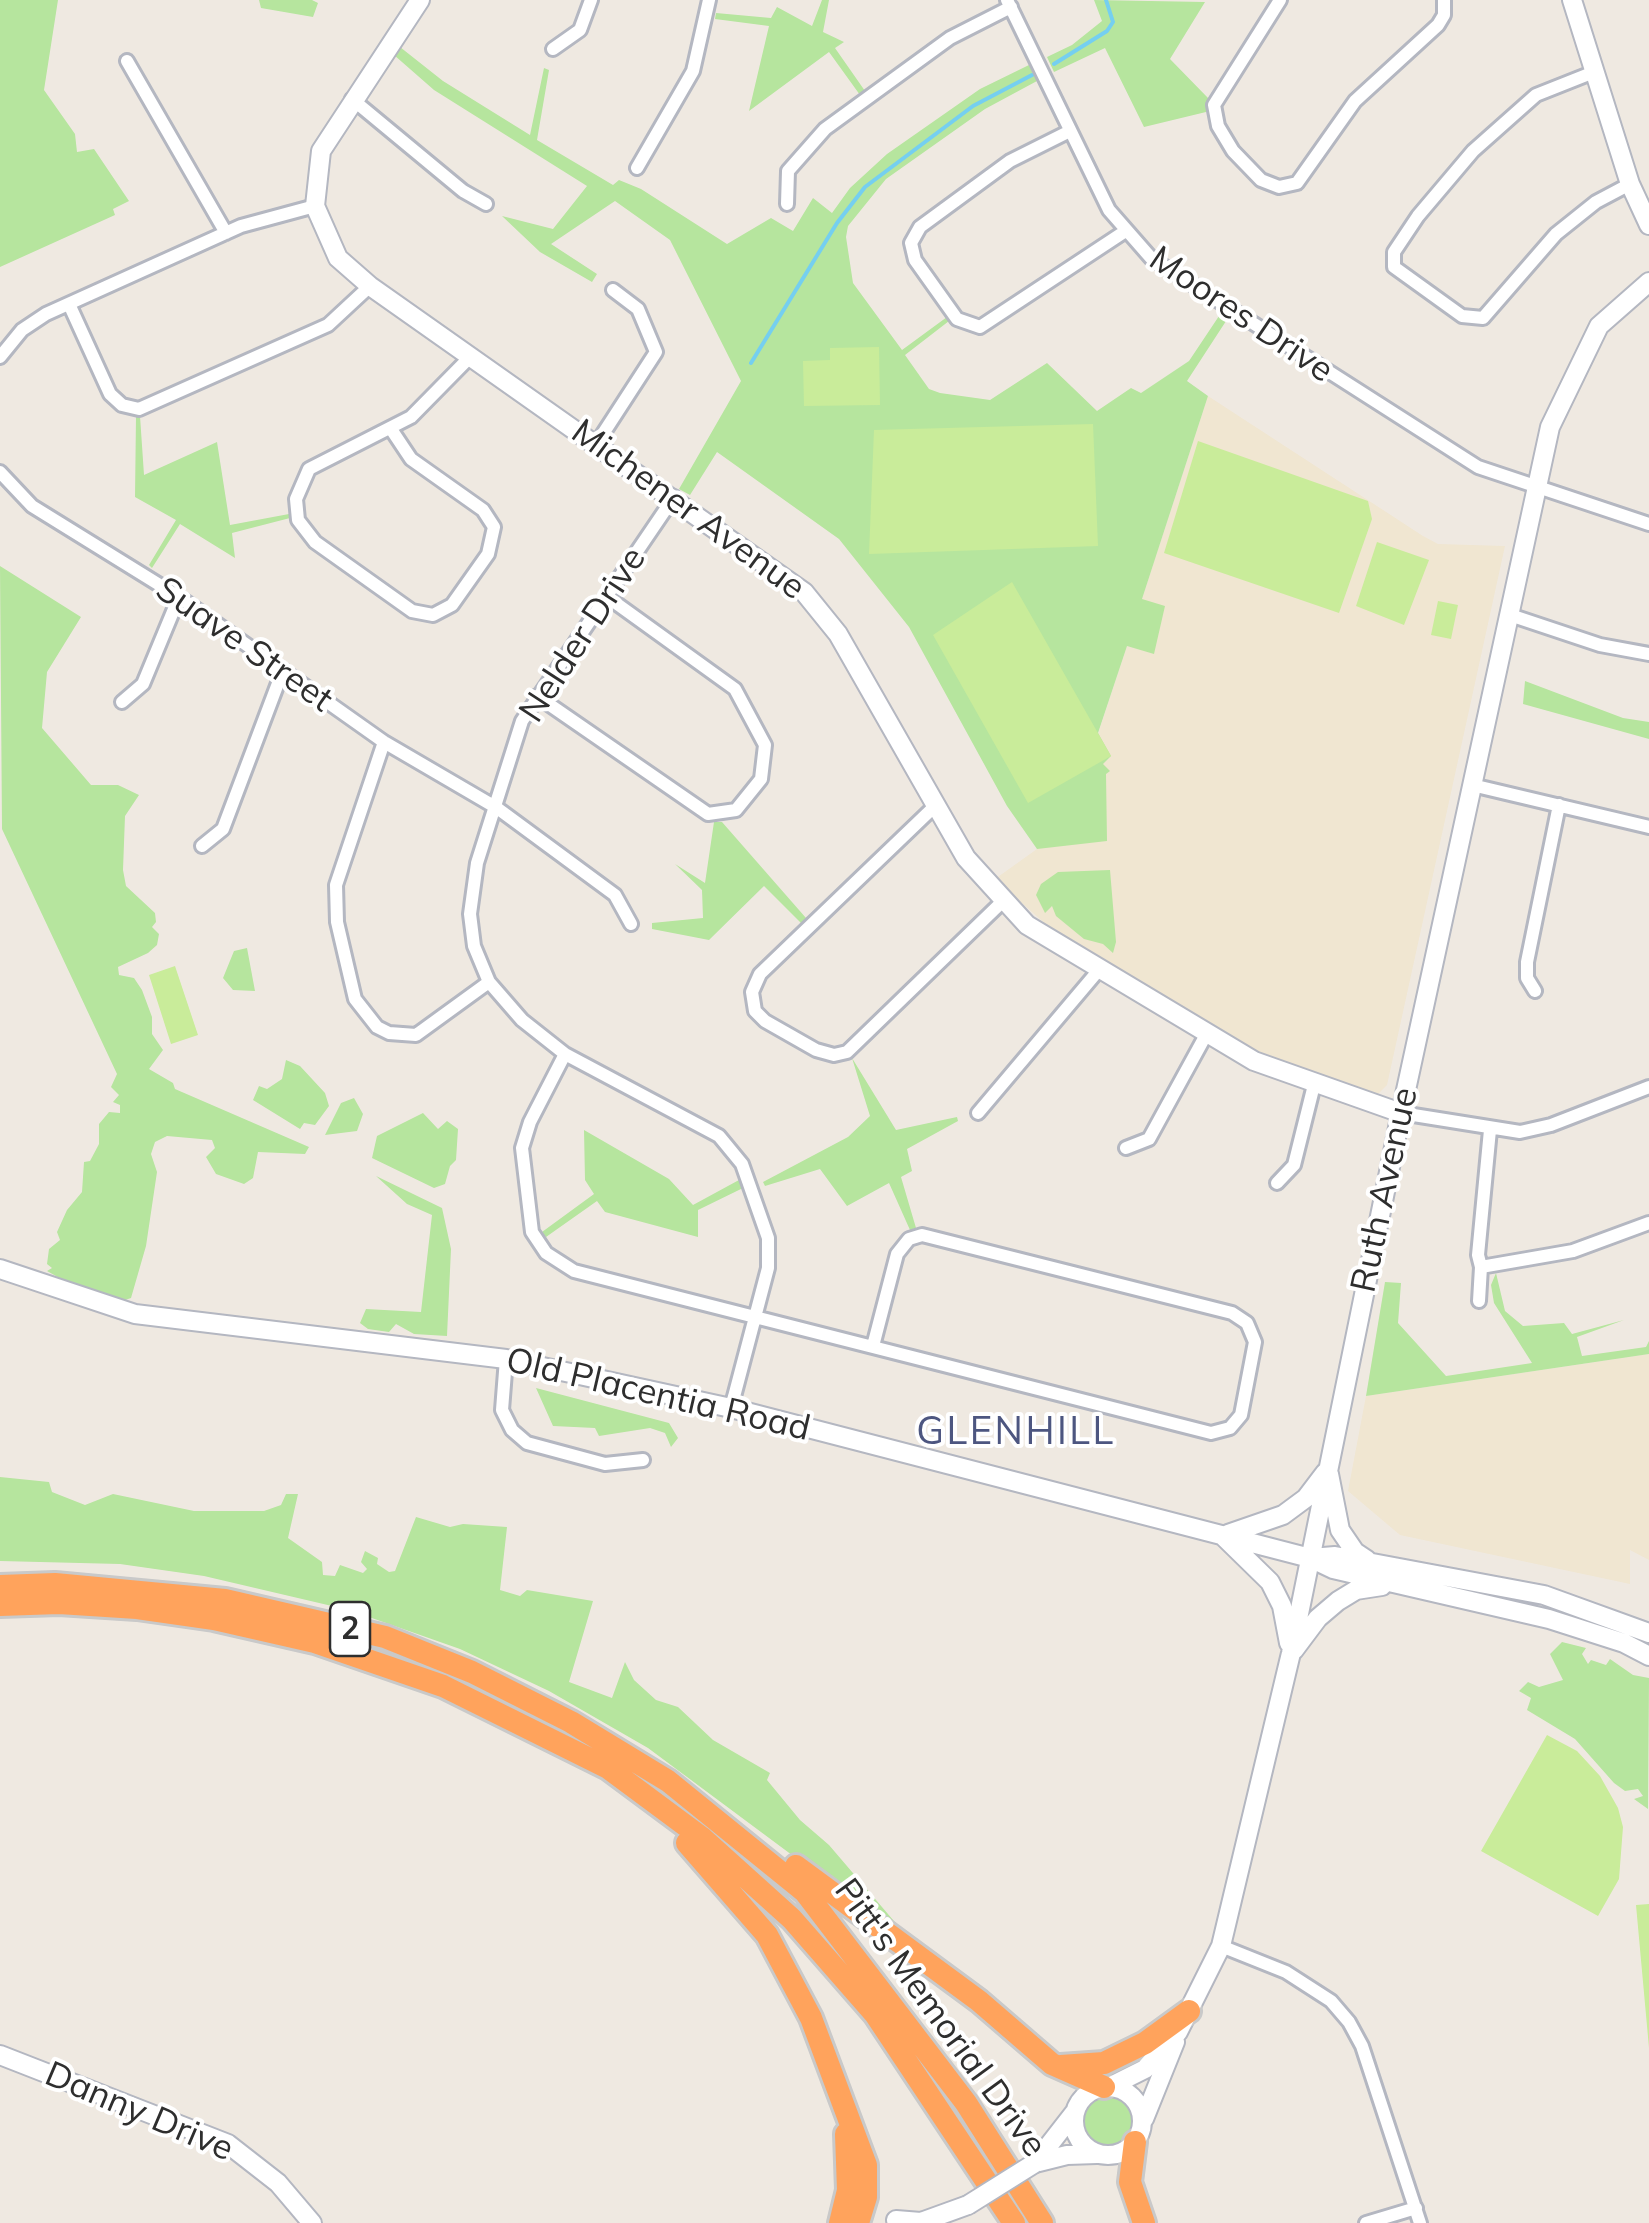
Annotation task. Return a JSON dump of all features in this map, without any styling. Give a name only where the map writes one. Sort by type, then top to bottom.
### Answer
[{"type":"highway","name":"Pitt's Memorial Drive","points":[[0,1586],[55,1584],[224,1600],[384,1637],[522,1697],[668,1781],[805,1892],[966,2103],[1042,2223]]},
{"type":"highway","name":"Pitt's Memorial Drive","points":[[0,1605],[59,1602],[137,1608],[214,1619],[316,1642],[442,1686],[608,1768],[702,1837],[792,1918],[875,2014],[1014,2223]]},
{"type":"highway","points":[[608,1768],[692,1847],[768,1935],[811,2018],[868,2176],[858,2223]]},
{"type":"highway","points":[[668,1781],[752,1833],[931,1964],[1052,2064],[1106,2087]]},
{"type":"highway","points":[[1052,2064],[1070,2068],[1104,2063],[1184,2022]]},
{"type":"highway","points":[[840,2223],[848,2190],[842,2106]]},
{"type":"highway","points":[[1138,2133],[1130,2182],[1144,2223]]},
{"type":"main road","name":"Michener Avenue","points":[[420,0],[322,148],[316,206],[333,250],[370,286],[782,572],[814,602],[838,634],[974,870],[1037,933],[1254,1061],[1400,1113]]},
{"type":"main road","points":[[1572,0],[1630,184],[1649,225]]},
{"type":"main road","name":"Ruth Avenue","points":[[1106,2087],[1138,2074],[1184,2022],[1221,1946],[1291,1654],[1400,1113],[1550,427],[1584,352],[1609,315],[1649,282]]},
{"type":"main road","name":"Old Placentia Road","points":[[0,1270],[135,1314],[506,1359],[731,1408],[1310,1558],[1333,1570],[1589,1630],[1649,1656]]},
{"type":"main road","points":[[1291,1654],[1282,1606],[1270,1582],[1223,1536],[1282,1515],[1306,1498],[1328,1468]]},
{"type":"main road","points":[[1328,1468],[1340,1530],[1355,1552],[1381,1566]]},
{"type":"main road","name":"Old Placentia Road","points":[[1310,1558],[1335,1556],[1544,1595],[1649,1632]]},
{"type":"main road","points":[[1291,1654],[1318,1618],[1348,1594],[1393,1584]]},
{"type":"main road","points":[[858,2223],[871,2216],[921,2222],[959,2213],[1035,2164],[1068,2155],[1117,2155],[1138,2133],[1184,2022]]},
{"type":"main road","name":"Danny Drive","points":[[0,2055],[228,2144],[278,2183],[312,2223]]},
{"type":"main road","points":[[1035,2164],[1090,2092],[1106,2087],[1135,2099],[1138,2133]]},
{"type":"main road","points":[[1078,2106],[1077,2134],[1098,2154]]},
{"type":"street","points":[[553,49],[580,30],[591,0]]},
{"type":"street","points":[[637,168],[693,71],[710,0]]},
{"type":"street","points":[[1280,0],[1214,105],[1218,126],[1232,150],[1261,180],[1279,187],[1297,183],[1355,101],[1438,25],[1444,16],[1444,0]]},
{"type":"street","points":[[788,204],[788,171],[825,129],[950,38],[1009,4]]},
{"type":"street","name":"Moores Drive","points":[[1009,4],[1124,232],[1160,264],[1424,436],[1489,472],[1649,524]]},
{"type":"street","points":[[127,60],[226,233]]},
{"type":"street","points":[[1594,72],[1536,96],[1473,152],[1425,206],[1396,249],[1394,266],[1462,316],[1482,318],[1556,234],[1596,202],[1630,184]]},
{"type":"street","points":[[352,99],[463,191],[486,204]]},
{"type":"street","points":[[1070,131],[1010,161],[920,227],[911,243],[915,260],[958,319],[980,327],[1124,232]]},
{"type":"street","points":[[0,357],[30,324],[69,304],[226,233],[316,206]]},
{"type":"street","points":[[69,304],[110,394],[122,405],[139,409],[328,325],[370,286]]},
{"type":"street","points":[[597,444],[656,352],[638,309],[612,290]]},
{"type":"street","points":[[391,429],[411,458],[483,510],[494,527],[488,554],[452,605],[433,615],[412,611],[315,542],[296,514],[298,490],[310,469],[417,412],[471,356]]},
{"type":"street","name":"Suave Street","points":[[0,472],[32,506],[179,597],[384,742],[496,808],[615,896],[631,924]]},
{"type":"street","name":"Nelder Drive","points":[[674,497],[522,721],[470,888],[474,946],[488,982],[522,1020],[565,1054],[718,1136],[742,1164],[768,1238],[768,1268],[731,1408]]},
{"type":"street","points":[[537,696],[708,814],[736,810],[761,779],[765,745],[735,689],[606,596]]},
{"type":"street","points":[[122,702],[143,684],[179,597]]},
{"type":"street","points":[[1510,615],[1600,645],[1649,654]]},
{"type":"street","points":[[202,846],[219,834],[225,824],[283,670]]},
{"type":"street","points":[[384,742],[336,885],[337,922],[355,1000],[378,1027],[389,1033],[416,1035],[488,982]]},
{"type":"street","points":[[1472,785],[1649,827]]},
{"type":"street","points":[[1535,991],[1527,978],[1527,962],[1560,805]]},
{"type":"street","points":[[935,806],[760,974],[752,992],[755,1011],[765,1021],[816,1050],[834,1056],[848,1052],[1002,902]]},
{"type":"street","points":[[978,1113],[1098,971]]},
{"type":"street","points":[[1126,1148],[1148,1139],[1207,1033]]},
{"type":"street","points":[[565,1054],[530,1122],[522,1148],[532,1232],[546,1252],[574,1271],[1212,1433],[1230,1428],[1241,1415],[1256,1342],[1248,1323],[1232,1314],[922,1235],[909,1239],[897,1254],[873,1346]]},
{"type":"street","points":[[1277,1183],[1294,1165],[1314,1085]]},
{"type":"street","points":[[1400,1113],[1490,1130],[1541,1128],[1649,1087]]},
{"type":"street","points":[[1479,1302],[1478,1256],[1490,1130]]},
{"type":"street","points":[[1481,1267],[1565,1253],[1649,1222]]},
{"type":"street","points":[[506,1359],[502,1410],[512,1430],[527,1444],[605,1464],[643,1460]]},
{"type":"street","points":[[1221,1946],[1286,1972],[1331,2001],[1349,2022],[1362,2046],[1420,2223]]},
{"type":"street","points":[[1366,2223],[1416,2208]]},
{"type":"shaded area","points":[[1208,396],[1438,544],[1505,546],[1387,1085],[1377,1095],[1261,1053],[1059,936],[995,879],[1037,849],[1098,734],[1127,646],[1154,653],[1142,599]]},
{"type":"shaded area","points":[[1649,1354],[1649,1560],[1630,1550],[1630,1584],[1400,1535],[1348,1491],[1366,1396]]},
{"type":"green space","points":[[0,0],[58,0],[44,90],[75,134],[77,152],[94,149],[129,201],[113,209],[115,215],[0,267]]},
{"type":"green space","points":[[259,0],[318,3],[313,17],[261,8]]},
{"type":"green space","points":[[822,0],[829,0],[823,32],[844,42],[835,48],[865,91],[860,95],[829,52],[749,111],[769,26],[715,19],[716,13],[771,18],[777,7],[812,26]]},
{"type":"green space","points":[[1094,0],[1205,2],[1170,59],[1208,98],[1206,112],[1144,127],[1105,48],[1054,72],[1047,57],[1072,45],[1102,21]]},
{"type":"green space","points":[[400,47],[443,81],[530,135],[544,68],[549,70],[537,140],[613,185],[619,180],[641,189],[727,244],[771,218],[793,231],[813,198],[832,213],[850,188],[887,154],[980,89],[1029,65],[1037,81],[985,109],[886,179],[848,226],[846,237],[853,283],[902,350],[947,317],[949,321],[905,355],[929,389],[940,393],[990,400],[1047,363],[1097,411],[1131,388],[1141,393],[1189,361],[1219,316],[1228,318],[1187,381],[1208,396],[1142,599],[1165,606],[1154,654],[1127,646],[1098,733],[1111,756],[1103,764],[1110,771],[1106,774],[1107,841],[1037,849],[1007,806],[909,627],[839,539],[717,452],[690,495],[679,489],[741,381],[670,240],[615,201],[551,244],[597,274],[592,282],[540,252],[502,216],[553,229],[587,186],[434,90],[394,55]]},
{"type":"green space","points":[[879,347],[880,405],[804,406],[803,361],[830,360],[830,348]]},
{"type":"green space","points":[[136,416],[140,416],[144,475],[217,442],[230,525],[289,514],[290,518],[232,533],[235,558],[180,524],[152,568],[149,565],[176,520],[135,497]]},
{"type":"green space","points":[[1093,424],[1098,546],[869,554],[874,430]]},
{"type":"green space","points":[[1198,441],[1368,501],[1372,519],[1339,613],[1164,553]]},
{"type":"green space","points":[[1377,542],[1429,560],[1404,625],[1356,606]]},
{"type":"green space","points":[[0,566],[81,617],[47,672],[42,728],[91,785],[118,785],[139,795],[125,816],[123,870],[126,886],[155,913],[152,927],[159,934],[157,945],[148,953],[118,967],[119,975],[134,978],[142,990],[152,1017],[152,1034],[163,1050],[149,1069],[173,1083],[175,1089],[309,1147],[305,1154],[258,1152],[253,1178],[244,1184],[216,1174],[206,1157],[215,1148],[212,1140],[167,1136],[155,1142],[151,1154],[157,1172],[146,1246],[131,1298],[125,1300],[72,1285],[47,1271],[52,1268],[47,1264],[49,1249],[60,1240],[57,1232],[67,1210],[82,1192],[84,1162],[90,1161],[99,1144],[99,1124],[109,1112],[120,1113],[120,1105],[113,1102],[119,1095],[111,1087],[117,1074],[2,829]]},
{"type":"green space","points":[[1012,582],[1111,756],[1028,803],[933,635]]},
{"type":"green space","points":[[1438,601],[1458,605],[1451,639],[1431,635]]},
{"type":"green space","points":[[1525,681],[1623,718],[1649,722],[1649,739],[1523,704]]},
{"type":"green space","points":[[714,822],[722,822],[806,918],[801,923],[764,886],[709,940],[652,929],[652,923],[703,918],[702,890],[675,864],[705,883]]},
{"type":"green space","points":[[1110,870],[1116,942],[1113,953],[1103,944],[1084,939],[1056,916],[1052,906],[1045,913],[1036,895],[1041,884],[1058,872]]},
{"type":"green space","points":[[247,948],[255,991],[233,990],[223,978],[234,951]]},
{"type":"green space","points":[[175,966],[198,1035],[171,1044],[149,975]]},
{"type":"green space","points":[[852,1058],[896,1130],[957,1117],[958,1121],[907,1149],[912,1171],[901,1177],[916,1228],[910,1230],[889,1183],[847,1206],[820,1169],[765,1186],[763,1182],[848,1137],[870,1116]]},
{"type":"green space","points":[[286,1060],[300,1066],[325,1093],[329,1106],[315,1125],[304,1123],[300,1129],[253,1100],[259,1086],[267,1089],[282,1079]]},
{"type":"green space","points":[[354,1098],[363,1114],[357,1131],[325,1135],[341,1103]]},
{"type":"green space","points":[[423,1113],[438,1129],[447,1121],[458,1129],[456,1160],[445,1184],[434,1188],[372,1158],[377,1136]]},
{"type":"green space","points":[[584,1130],[669,1179],[693,1205],[739,1180],[743,1188],[698,1210],[698,1237],[605,1212],[597,1201],[546,1237],[542,1232],[594,1194],[585,1180]]},
{"type":"green space","points":[[376,1176],[442,1208],[451,1249],[447,1336],[414,1334],[396,1324],[389,1332],[368,1329],[360,1323],[366,1309],[421,1312],[432,1215],[407,1204]]},
{"type":"green space","points":[[1496,1273],[1505,1311],[1523,1326],[1564,1323],[1572,1334],[1624,1320],[1577,1337],[1582,1356],[1646,1347],[1649,1341],[1649,1354],[1366,1396],[1385,1282],[1401,1283],[1398,1323],[1446,1376],[1532,1363],[1494,1303],[1491,1285]]},
{"type":"green space","points":[[536,1388],[669,1423],[678,1438],[671,1447],[665,1433],[650,1428],[599,1436],[595,1428],[553,1426]]},
{"type":"green space","points":[[0,1477],[49,1482],[52,1492],[85,1505],[113,1494],[194,1511],[264,1511],[281,1505],[286,1494],[298,1494],[288,1538],[322,1562],[323,1575],[335,1576],[340,1565],[363,1573],[367,1569],[361,1562],[365,1551],[378,1558],[377,1564],[389,1572],[395,1571],[416,1517],[450,1527],[507,1527],[500,1590],[520,1596],[527,1590],[593,1601],[569,1682],[612,1698],[625,1662],[634,1680],[656,1700],[678,1707],[713,1740],[770,1773],[767,1780],[800,1820],[829,1845],[917,1948],[648,1748],[549,1691],[460,1649],[349,1610],[204,1576],[120,1564],[0,1561]]},
{"type":"green space","points":[[1562,1642],[1586,1648],[1582,1654],[1588,1664],[1591,1660],[1606,1665],[1610,1659],[1633,1675],[1649,1678],[1648,1809],[1634,1799],[1643,1796],[1638,1789],[1625,1791],[1575,1739],[1527,1710],[1531,1698],[1519,1691],[1528,1682],[1539,1687],[1563,1680],[1550,1654]]},
{"type":"green space","points":[[1547,1735],[1577,1751],[1600,1776],[1618,1808],[1623,1827],[1619,1879],[1598,1916],[1481,1851]]},
{"type":"green space","points":[[1649,1904],[1649,2048],[1636,1905]]},
{"type":"green space","points":[[1109,2095],[1127,2102],[1134,2120],[1127,2138],[1109,2145],[1091,2138],[1084,2120],[1091,2102]]},
{"type":"waterway","points":[[1054,64],[1107,31],[1113,22],[1106,0]]},
{"type":"waterway","points":[[751,363],[837,223],[865,187],[973,106],[1032,75]]},
{"type":"district","name":"GLENHILL","points":[[1016,1433]]}]
